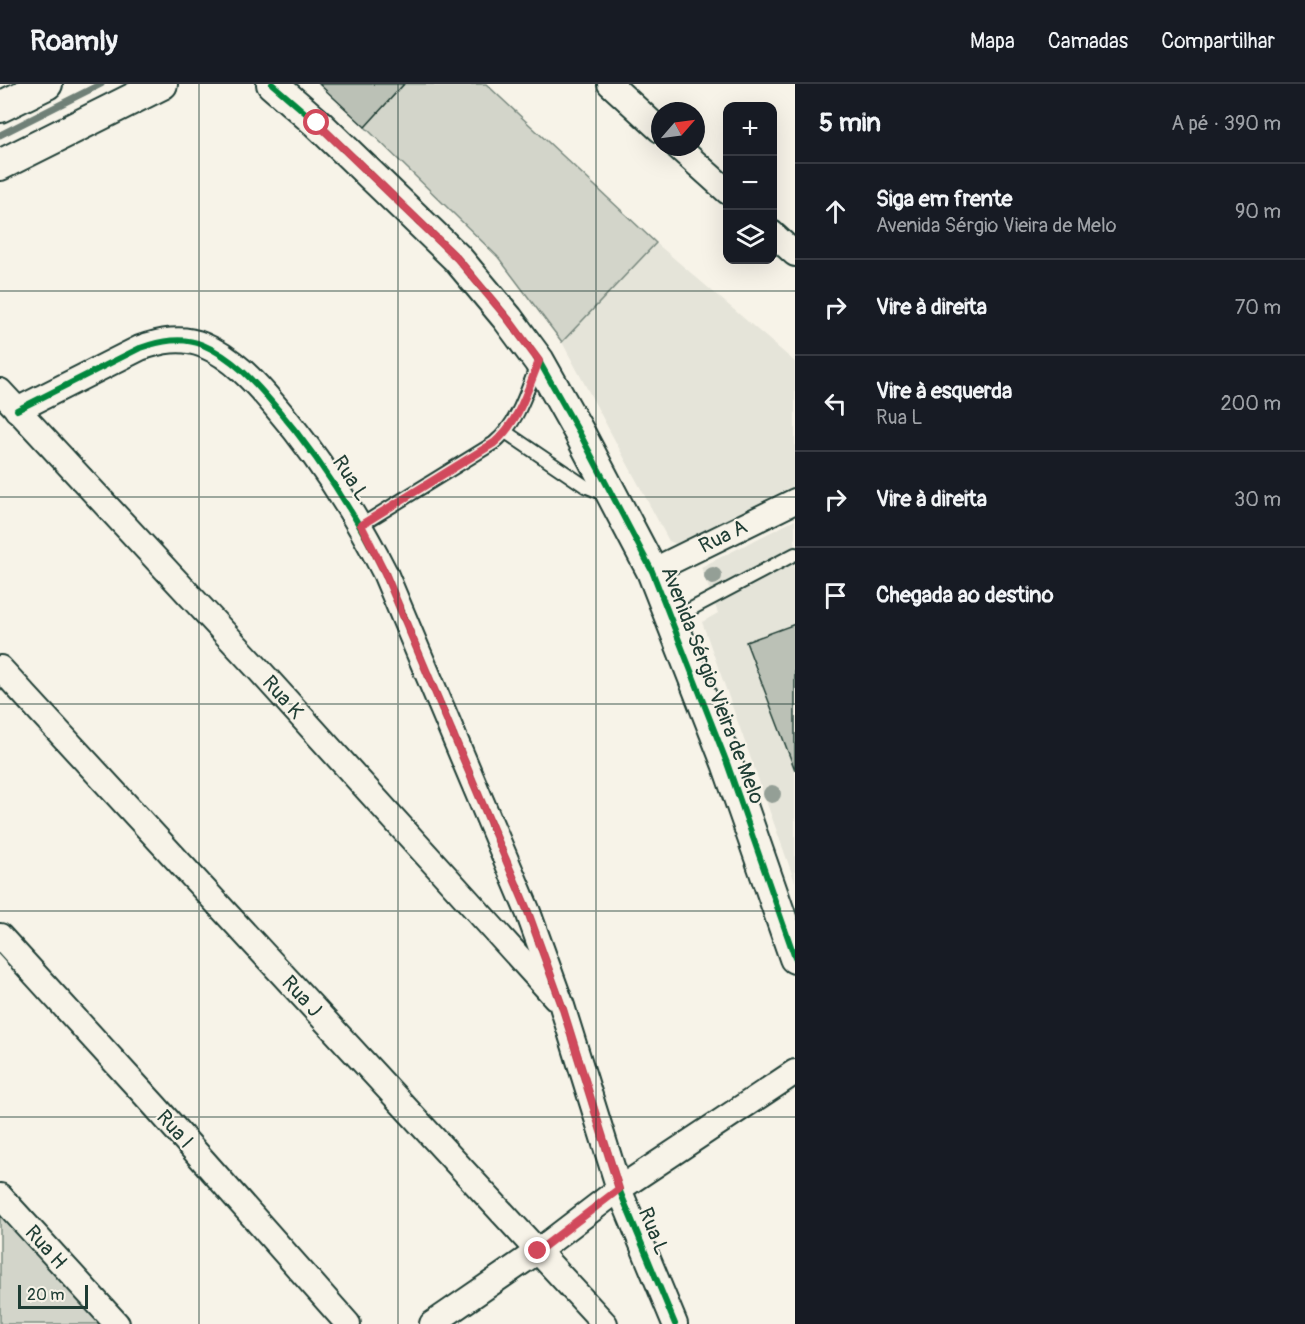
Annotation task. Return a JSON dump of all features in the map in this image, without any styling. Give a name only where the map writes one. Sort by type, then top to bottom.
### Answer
[{"type":"street","points":[[0,107],[47,84]]},
{"type":"street","name":"Avenida Sérgio Vieira de Melo","points":[[272,84],[317,123],[457,258],[508,319],[539,361],[652,571],[727,763],[793,946]]},
{"type":"street","points":[[610,84],[651,122]]},
{"type":"street","points":[[0,165],[143,88]]},
{"type":"street","points":[[688,156],[723,188]]},
{"type":"street","points":[[777,238],[795,254]]},
{"type":"street","name":"Rua L","points":[[17,410],[140,348],[159,341],[175,340],[201,344],[238,367],[261,389],[322,464],[361,525],[385,573],[528,912],[562,1006],[619,1189],[675,1324]]},
{"type":"street","name":"Rua K","points":[[0,391],[260,671],[562,1006]]},
{"type":"street","name":"Rua A","points":[[652,571],[795,501]]},
{"type":"street","name":"Rua J","points":[[0,668],[605,1324]]},
{"type":"street","name":"Rua I","points":[[0,936],[148,1098],[348,1324]]},
{"type":"street","points":[[432,1324],[538,1251],[619,1189],[795,1072]]},
{"type":"street","name":"Rua H","points":[[0,1196],[117,1324]]},
{"type":"lane","points":[[361,525],[507,433],[518,414],[539,361]]},
{"type":"lane","points":[[507,433],[585,486],[613,497]]},
{"type":"lane","points":[[671,620],[795,554]]},
{"type":"shaded area","points":[[404,84],[486,84],[656,243],[562,342],[498,257],[365,127]]},
{"type":"shaded area","points":[[656,243],[795,362],[795,485],[676,544],[669,541],[562,342]]},
{"type":"shaded area","points":[[795,520],[795,882],[702,622],[718,613],[701,567]]},
{"type":"shaded area","points":[[0,1208],[107,1324],[0,1324]]},
{"type":"building","points":[[319,84],[404,84],[365,127]]},
{"type":"building","points":[[795,624],[795,770],[746,642]]},
{"type":"waterway","points":[[0,135],[101,84]]},
{"type":"cycle path","points":[[272,84],[317,123],[457,258],[508,319],[539,361],[652,571],[727,763],[795,958]]},
{"type":"cycle path","points":[[17,410],[140,348],[179,340],[195,342],[224,356],[242,371],[291,425],[321,465],[361,528],[385,573],[528,912],[562,1006],[619,1189],[675,1324]]},
{"type":"route","points":[[317,123],[457,258],[508,319],[539,361],[518,414],[507,433],[361,525],[385,573],[528,912],[562,1006],[619,1189],[538,1251]]}]
